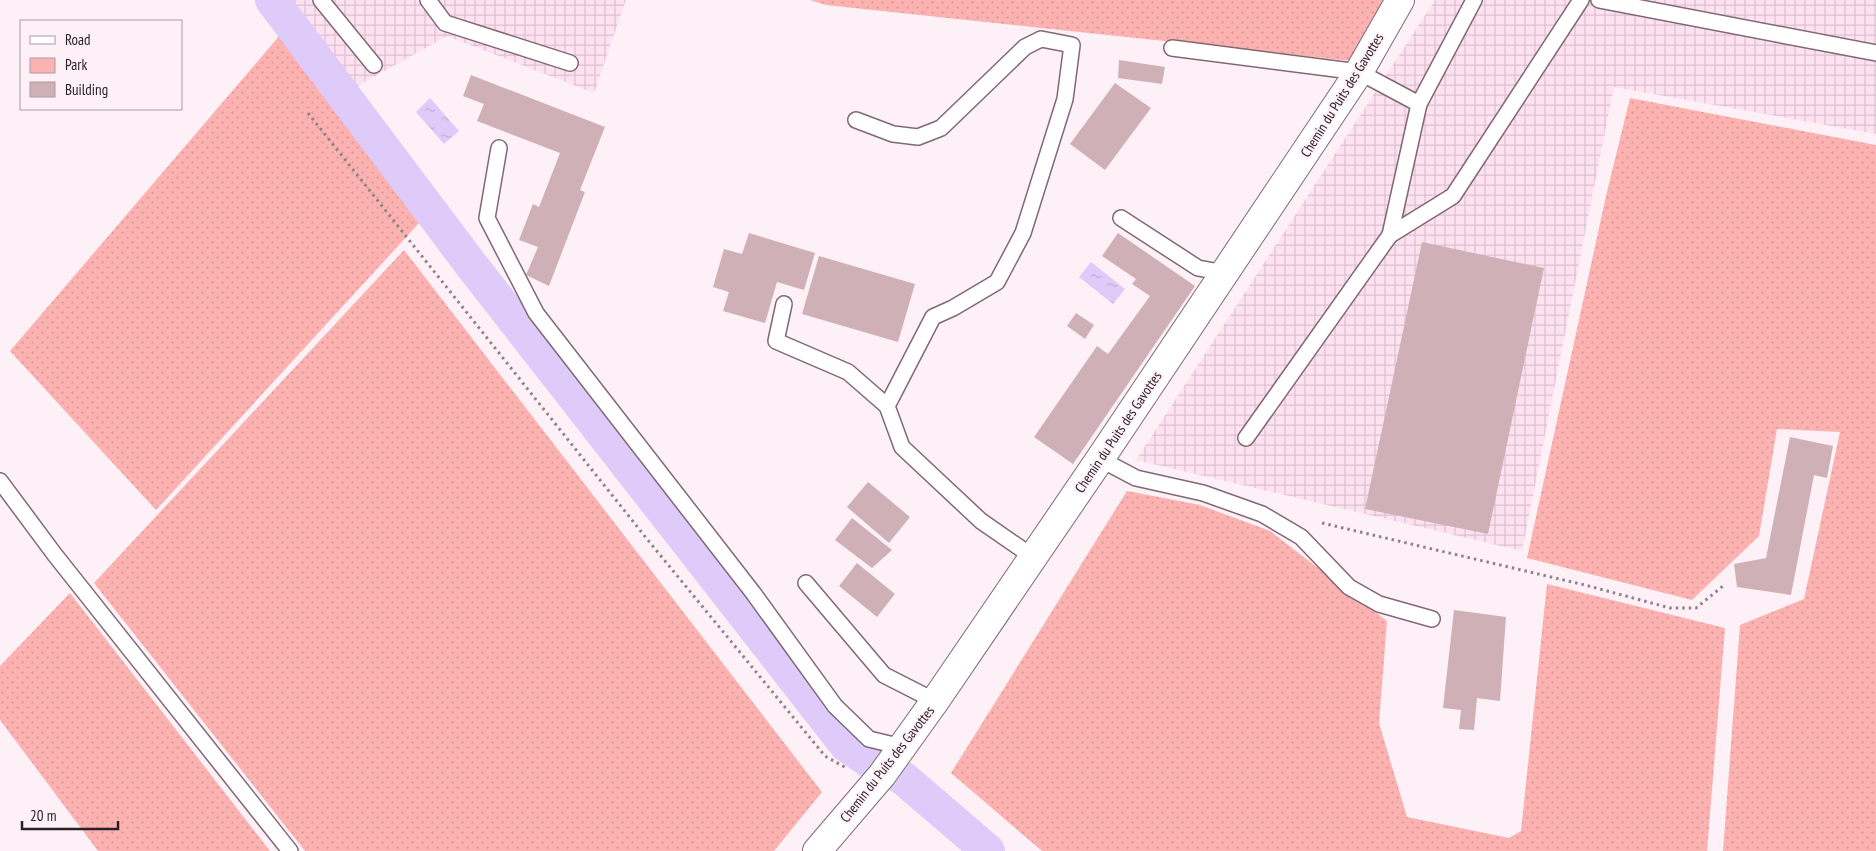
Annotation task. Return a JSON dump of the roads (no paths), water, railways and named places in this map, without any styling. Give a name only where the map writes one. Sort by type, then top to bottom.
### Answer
[{"type":"street","name":"Chemin du Puits des Gavottes","points":[[818,851],[882,774],[935,701],[1100,459],[1359,72],[1400,0]]},
{"type":"lane","points":[[321,0],[374,65]]},
{"type":"lane","points":[[428,0],[445,23],[570,63]]},
{"type":"lane","points":[[1390,236],[1419,104],[1474,0]]},
{"type":"lane","points":[[1246,438],[1390,236],[1453,196],[1581,0]]},
{"type":"lane","points":[[1600,0],[1876,54]]},
{"type":"lane","points":[[856,120],[893,134],[918,137],[941,128],[1025,48],[1041,39],[1072,45],[1065,99],[1023,234],[997,282],[953,308],[933,317],[887,406]]},
{"type":"lane","points":[[1172,48],[1359,72],[1419,104]]},
{"type":"lane","points":[[499,148],[487,218],[536,313],[754,594],[835,706],[869,739],[902,747]]},
{"type":"lane","points":[[1121,218],[1198,268],[1225,273]]},
{"type":"lane","points":[[784,304],[776,341],[848,372],[887,406],[902,447],[981,520],[1033,557]]},
{"type":"lane","points":[[1100,459],[1136,478],[1203,492],[1262,514],[1301,537],[1349,587],[1379,604],[1432,619]]},
{"type":"lane","points":[[0,481],[62,563],[290,851]]},
{"type":"lane","points":[[806,583],[884,675],[935,701]]},
{"type":"water","points":[[430,98],[459,131],[444,144],[416,112]]},
{"type":"water","points":[[1091,262],[1125,289],[1113,304],[1079,277]]},
{"type":"waterway","points":[[272,0],[472,266],[846,745],[872,763],[903,778],[988,851]]}]
